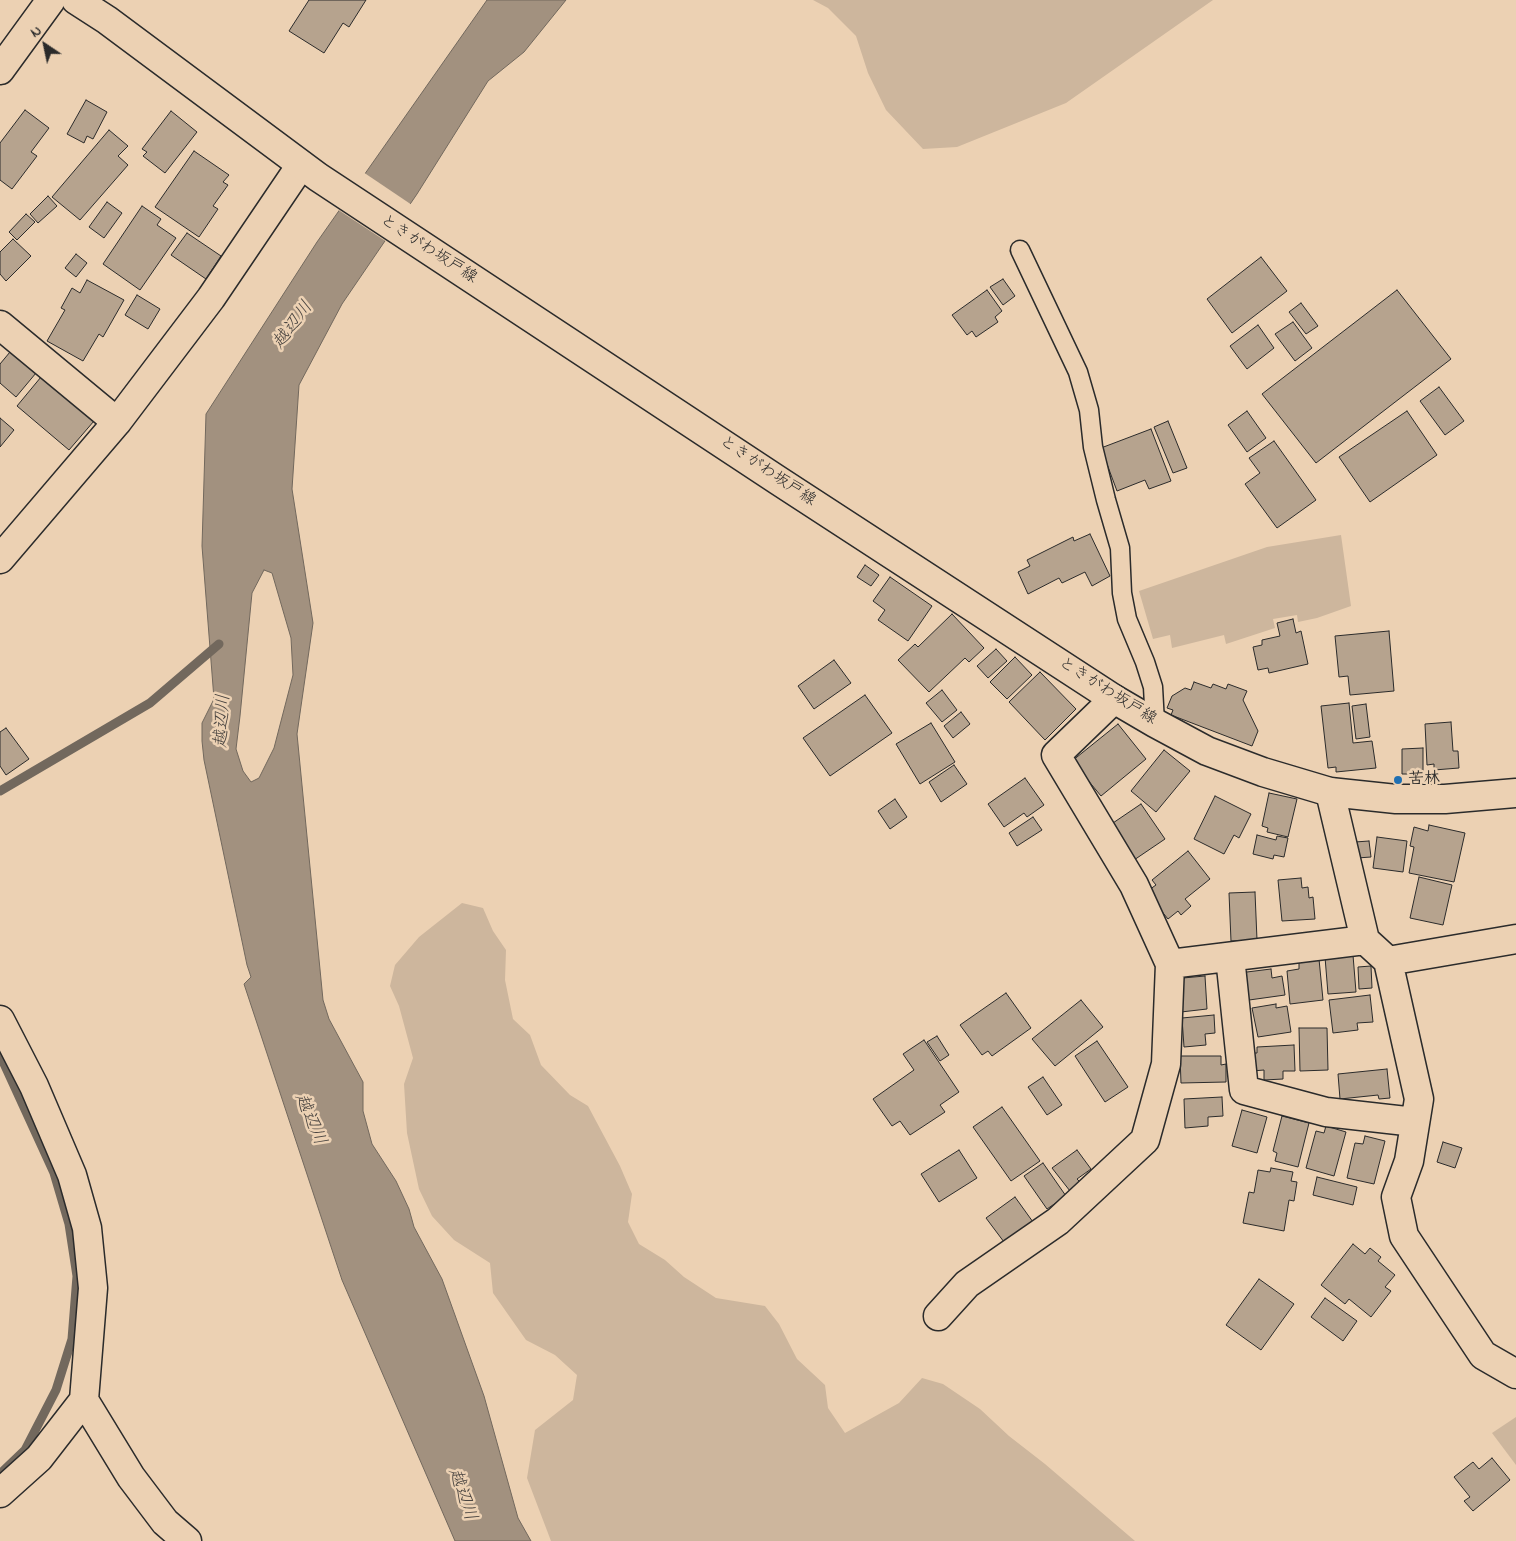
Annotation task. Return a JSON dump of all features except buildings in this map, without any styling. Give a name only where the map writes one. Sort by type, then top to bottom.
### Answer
[{"type":"street","points":[[0,70],[51,0]]},
{"type":"street","name":"ときがわ坂戸線","points":[[76,0],[107,20],[309,171],[1114,699],[1155,723],[1207,751],[1263,772],[1330,792],[1396,799],[1445,799],[1516,793]]},
{"type":"street","points":[[0,559],[116,422],[309,171]]},
{"type":"street","points":[[0,325],[116,422]]},
{"type":"street","points":[[938,1316],[966,1284],[1058,1221],[1145,1140],[1166,1064],[1170,964],[1134,885],[1056,755],[1114,699]]},
{"type":"street","points":[[1330,792],[1365,940],[1388,961],[1419,1099],[1409,1161],[1396,1197],[1404,1236],[1484,1356],[1516,1374]]},
{"type":"street","points":[[1388,961],[1516,939]]},
{"type":"street","points":[[1170,964],[1365,940]]},
{"type":"street","points":[[1230,957],[1244,1090],[1326,1112],[1416,1122]]},
{"type":"street","points":[[0,1020],[34,1086],[72,1175],[87,1228],[94,1288],[84,1400],[39,1458],[0,1493]]},
{"type":"street","points":[[84,1400],[131,1477],[165,1522],[187,1541]]},
{"type":"lane","points":[[1020,250],[1078,372],[1089,410],[1093,447],[1120,548],[1122,593],[1126,619],[1145,662],[1153,688],[1155,723]]},
{"type":"shaded area","points":[[813,0],[1213,0],[1066,103],[957,147],[923,149],[886,110],[868,73],[856,36],[828,8]]},
{"type":"shaded area","points":[[1341,535],[1351,606],[1317,618],[1298,622],[1297,615],[1273,619],[1275,628],[1226,644],[1224,635],[1172,648],[1170,635],[1153,639],[1139,591],[1267,547]]},
{"type":"shaded area","points":[[462,903],[483,908],[493,931],[506,950],[505,980],[513,1019],[530,1035],[541,1065],[570,1095],[588,1106],[620,1166],[632,1194],[628,1222],[639,1244],[665,1260],[684,1277],[716,1298],[765,1306],[779,1324],[797,1359],[825,1385],[828,1408],[845,1433],[899,1403],[922,1378],[943,1384],[980,1409],[1009,1436],[1045,1464],[1135,1541],[551,1541],[527,1478],[535,1430],[573,1400],[577,1375],[555,1355],[526,1340],[493,1293],[490,1263],[454,1240],[432,1216],[419,1189],[407,1133],[404,1084],[413,1058],[399,1006],[390,986],[395,965],[419,937]]},
{"type":"shaded area","points":[[1516,1417],[1516,1465],[1492,1433]]},
{"type":"water","name":"越辺川","points":[[487,0],[566,0],[524,52],[488,81],[417,194],[342,304],[299,385],[292,489],[313,623],[297,734],[323,1000],[329,1019],[363,1082],[363,1111],[372,1144],[396,1181],[409,1209],[414,1227],[442,1279],[484,1396],[518,1518],[531,1541],[455,1541],[342,1280],[244,984],[251,977],[204,760],[202,723],[214,699],[202,546],[206,414],[317,242]],"holes":[[[264,570],[272,573],[291,638],[293,675],[274,748],[259,778],[251,782],[243,771],[236,749],[252,593]]]},
{"type":"pier","points":[[363,172],[412,205],[387,242],[337,209]]},
{"type":"waterway","points":[[0,791],[150,703],[219,644]]},
{"type":"waterway","points":[[0,1055],[54,1173],[69,1224],[77,1276],[72,1339],[56,1390],[25,1450],[0,1474]]},
{"type":"place","name":"苦林","points":[[1398,780]]}]
